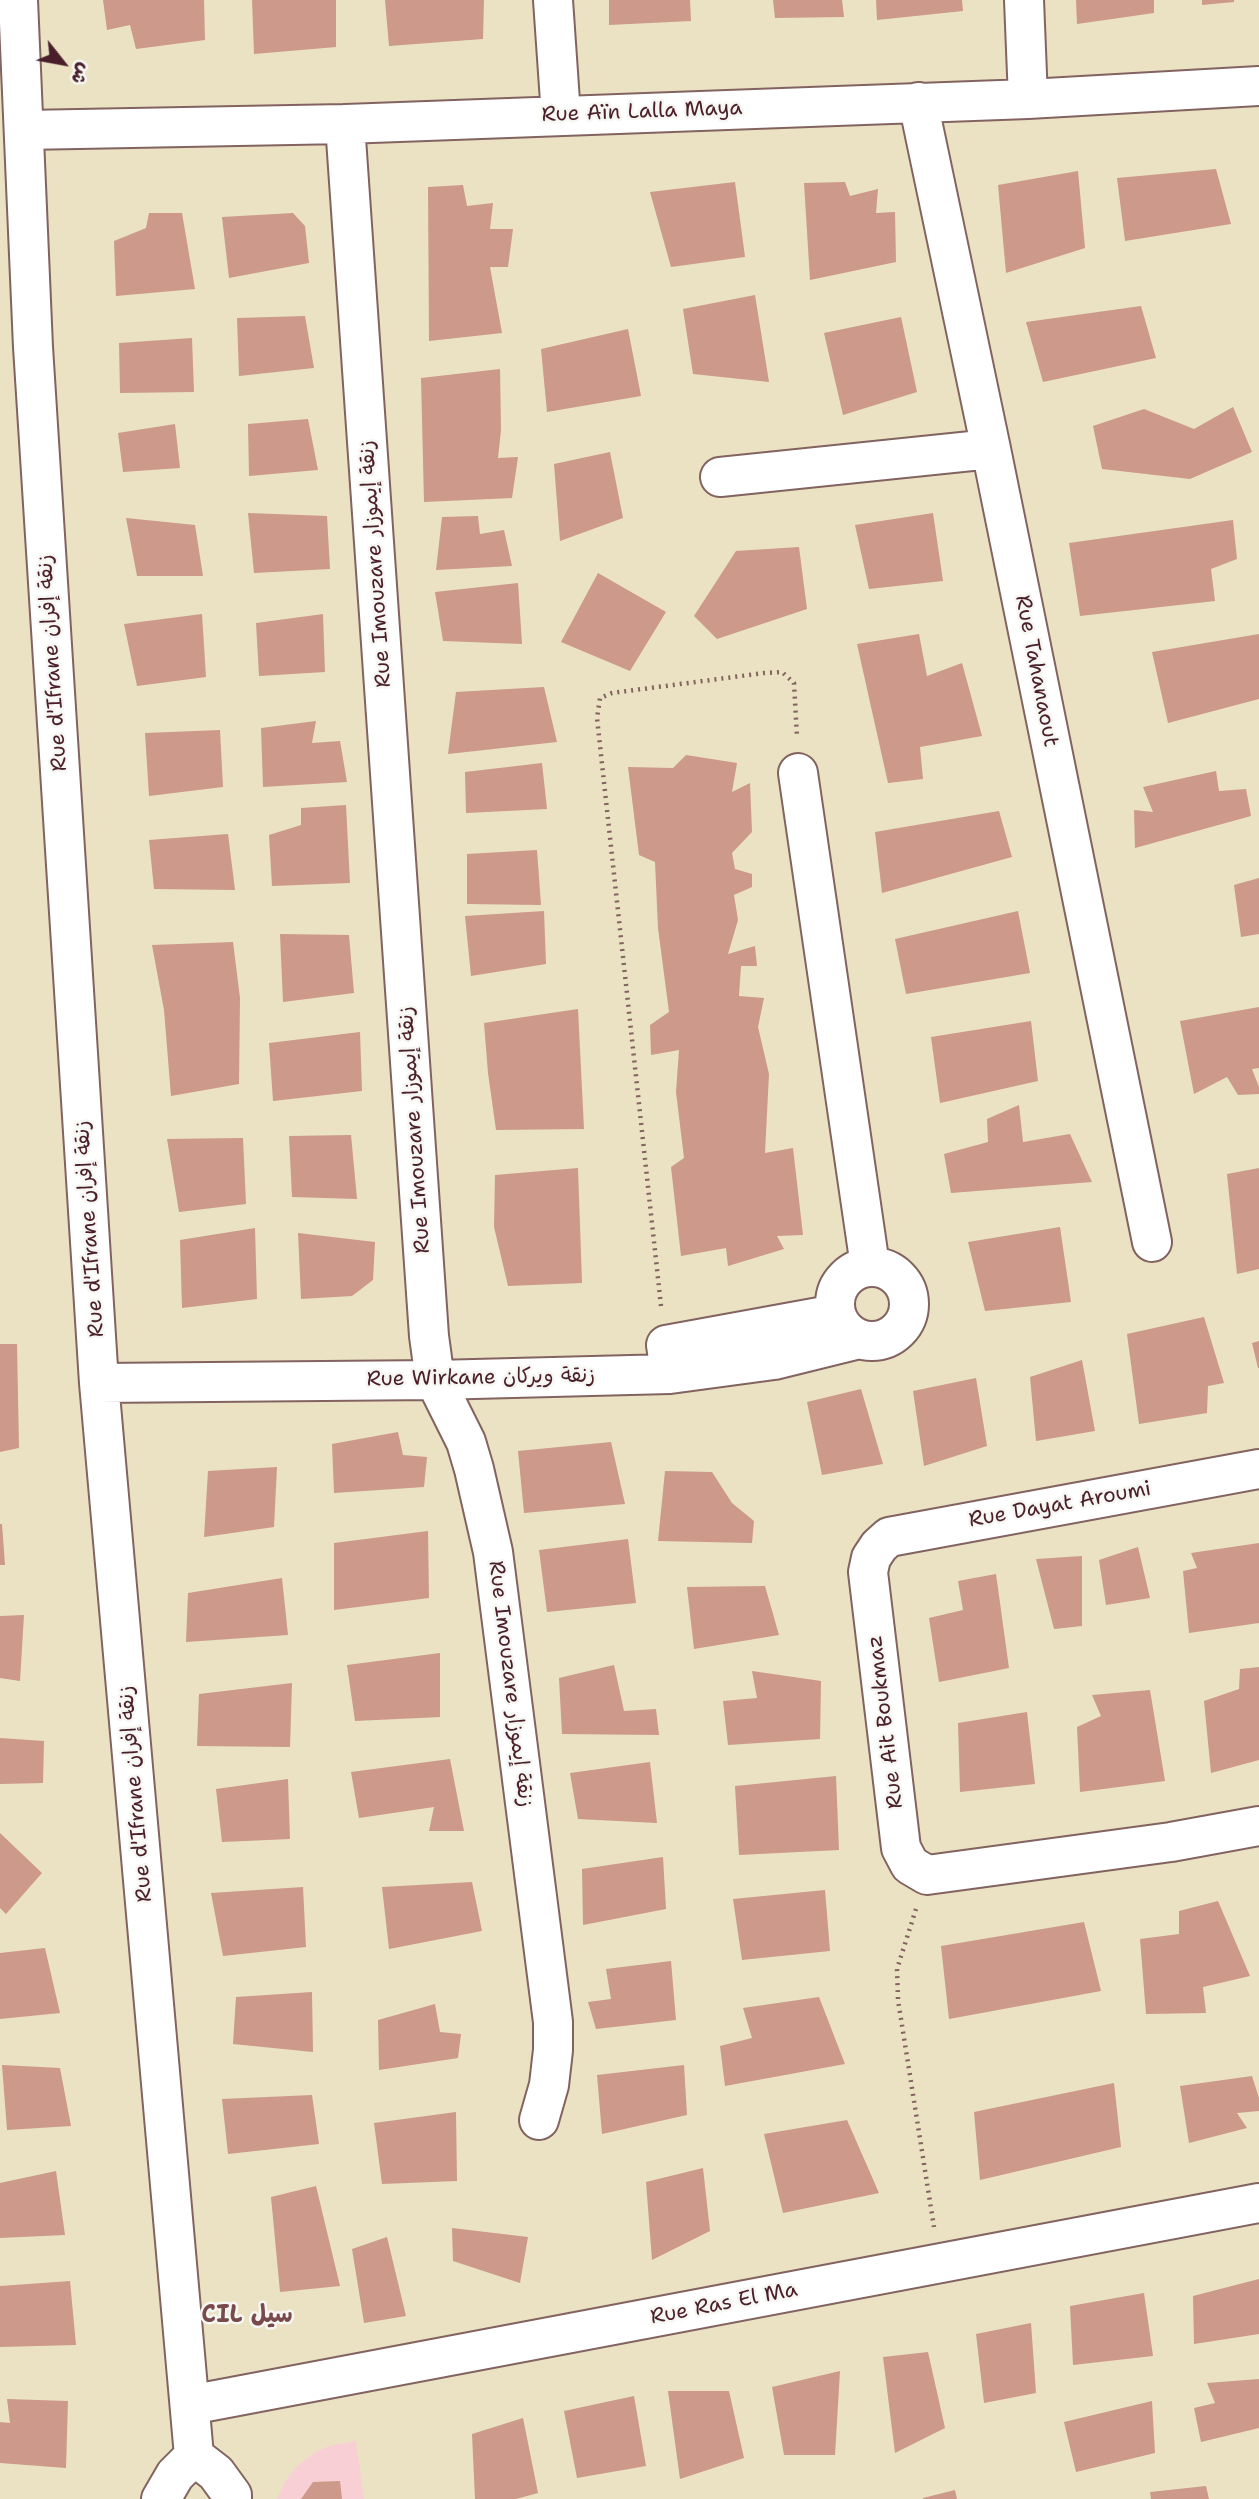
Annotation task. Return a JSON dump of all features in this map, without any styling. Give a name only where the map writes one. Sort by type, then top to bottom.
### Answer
[{"type":"street","name":"Rue d'Ifrane زنقة إفران","points":[[18,0],[25,130],[16,349],[100,1383],[194,2456]]},
{"type":"street","points":[[553,0],[561,116]]},
{"type":"street","points":[[1024,0],[1028,99]]},
{"type":"street","name":"Rue Aïn Lalla Maya","points":[[25,130],[345,124],[1028,99],[1259,86]]},
{"type":"street","name":"Rue Tahanaout","points":[[918,102],[1152,1242]]},
{"type":"street","name":"Rue Imouzare زنقة إيموزار","points":[[345,124],[429,1336],[435,1380],[466,1442],[493,1552],[553,2022],[549,2085],[539,2120]]},
{"type":"street","points":[[720,477],[991,449]]},
{"type":"street","points":[[799,774],[870,1266]]},
{"type":"street","points":[[870,1266],[887,1269],[900,1279],[908,1293],[909,1309],[903,1325],[891,1336],[876,1341],[848,1326],[835,1297],[842,1282],[855,1270],[870,1266]]},
{"type":"street","name":"Rue Wirkane زنقة ويركان","points":[[100,1383],[435,1380],[668,1359],[848,1326]]},
{"type":"street","name":"Rue Dayat Aroumi","points":[[871,1558],[879,1546],[890,1537],[1259,1469]]},
{"type":"street","name":"Rue Ait Boukmaz","points":[[871,1558],[868,1573],[901,1848],[910,1865],[927,1875]]},
{"type":"street","points":[[927,1875],[1171,1842],[1259,1826]]},
{"type":"street","name":"Rue Ras El Ma","points":[[190,2405],[1259,2203]]},
{"type":"street","points":[[161,2499],[175,2475],[194,2456],[216,2473],[232,2499]]},
{"type":"path","points":[[668,1359],[597,718],[600,698],[612,693],[782,672],[794,683],[799,774]]},
{"type":"path","points":[[927,1875],[897,1969],[940,2263]]},
{"type":"shaded area","points":[[356,2441],[364,2499],[277,2499],[296,2467],[315,2452],[332,2445]]},
{"type":"building","points":[[103,0],[204,0],[205,40],[136,49],[130,25],[107,30]]},
{"type":"building","points":[[252,0],[336,0],[336,47],[254,54]]},
{"type":"building","points":[[385,0],[484,0],[483,39],[389,46]]},
{"type":"building","points":[[609,0],[690,0],[691,21],[609,25]]},
{"type":"building","points":[[773,0],[842,0],[844,17],[775,18]]},
{"type":"building","points":[[876,0],[962,0],[963,11],[877,20]]},
{"type":"building","points":[[1076,0],[1154,0],[1154,13],[1077,24]]},
{"type":"building","points":[[1202,0],[1234,0],[1234,2],[1202,5]]},
{"type":"building","points":[[1216,169],[1231,224],[1125,241],[1117,178]]},
{"type":"building","points":[[1078,171],[1085,248],[1006,273],[998,185]]},
{"type":"building","points":[[735,182],[745,257],[671,267],[650,192]]},
{"type":"building","points":[[845,182],[850,196],[878,189],[876,213],[895,212],[896,262],[810,280],[804,183]]},
{"type":"building","points":[[463,185],[467,206],[493,203],[490,229],[513,229],[508,267],[490,267],[502,333],[429,341],[428,187]]},
{"type":"building","points":[[149,213],[182,213],[195,289],[116,296],[114,241],[146,228]]},
{"type":"building","points":[[293,213],[305,226],[309,263],[229,278],[222,217]]},
{"type":"building","points":[[755,295],[769,382],[693,374],[683,309]]},
{"type":"building","points":[[1141,306],[1156,358],[1043,382],[1026,322]]},
{"type":"building","points":[[305,316],[314,368],[239,376],[237,318]]},
{"type":"building","points":[[901,317],[917,392],[843,415],[824,333]]},
{"type":"building","points":[[628,329],[641,396],[547,412],[541,349]]},
{"type":"building","points":[[192,338],[194,392],[120,393],[119,343]]},
{"type":"building","points":[[500,369],[501,430],[498,458],[518,457],[512,498],[424,502],[421,378]]},
{"type":"building","points":[[1233,407],[1252,452],[1190,479],[1102,469],[1093,426],[1144,409],[1194,429]]},
{"type":"building","points":[[308,419],[318,470],[249,476],[248,424]]},
{"type":"building","points":[[175,424],[180,468],[123,472],[118,433]]},
{"type":"building","points":[[610,452],[623,518],[560,541],[554,464]]},
{"type":"building","points":[[248,513],[327,516],[330,569],[254,573]]},
{"type":"building","points":[[933,513],[943,581],[869,589],[855,525]]},
{"type":"building","points":[[478,516],[480,534],[504,530],[512,566],[436,570],[442,517]]},
{"type":"building","points":[[126,518],[195,525],[203,576],[137,576]]},
{"type":"building","points":[[1233,520],[1237,559],[1211,569],[1215,601],[1080,616],[1069,543]]},
{"type":"building","points":[[799,547],[807,609],[717,639],[694,616],[736,551]]},
{"type":"building","points":[[598,573],[666,612],[630,671],[561,642]]},
{"type":"building","points":[[518,583],[522,644],[443,641],[435,592]]},
{"type":"building","points":[[202,614],[206,677],[137,686],[124,624]]},
{"type":"building","points":[[323,614],[325,672],[259,676],[256,623]]},
{"type":"building","points":[[919,634],[927,676],[962,663],[982,736],[920,747],[923,779],[888,783],[857,644]]},
{"type":"building","points":[[1259,634],[1259,699],[1168,723],[1152,652]]},
{"type":"building","points":[[544,687],[557,742],[448,754],[456,692]]},
{"type":"building","points":[[316,721],[312,743],[340,741],[347,782],[263,787],[261,728]]},
{"type":"building","points":[[220,730],[223,787],[149,796],[145,733]]},
{"type":"building","points":[[686,755],[737,763],[732,792],[750,783],[752,832],[732,853],[735,869],[752,874],[752,887],[734,895],[738,920],[728,954],[755,946],[757,966],[741,966],[739,996],[764,998],[758,1027],[769,1074],[765,1153],[793,1148],[803,1235],[777,1236],[784,1249],[728,1266],[726,1248],[681,1256],[671,1167],[684,1158],[676,1092],[679,1050],[651,1055],[650,1025],[669,1012],[658,928],[655,862],[639,855],[628,767],[673,768]]},
{"type":"building","points":[[542,763],[547,809],[466,813],[465,772]]},
{"type":"building","points":[[1216,771],[1219,791],[1246,789],[1251,816],[1135,848],[1134,810],[1153,812],[1143,787]]},
{"type":"building","points":[[346,805],[350,883],[272,886],[269,835],[301,825],[301,808]]},
{"type":"building","points":[[999,811],[1012,857],[882,893],[875,832]]},
{"type":"building","points":[[228,834],[235,890],[154,889],[149,840]]},
{"type":"building","points":[[537,850],[541,905],[467,904],[467,854]]},
{"type":"building","points":[[1259,878],[1259,934],[1241,937],[1234,885]]},
{"type":"building","points":[[544,911],[546,964],[471,976],[465,916]]},
{"type":"building","points":[[1018,911],[1030,973],[906,994],[895,939]]},
{"type":"building","points":[[280,934],[349,935],[354,993],[283,1002]]},
{"type":"building","points":[[233,942],[240,998],[239,1084],[171,1096],[164,1010],[152,945]]},
{"type":"building","points":[[1259,1007],[1259,1068],[1252,1069],[1259,1094],[1238,1095],[1227,1077],[1194,1094],[1180,1021]]},
{"type":"building","points":[[578,1009],[584,1129],[496,1130],[484,1023]]},
{"type":"building","points":[[1031,1021],[1038,1081],[940,1103],[931,1037]]},
{"type":"building","points":[[360,1032],[362,1091],[273,1101],[269,1043]]},
{"type":"building","points":[[1019,1105],[1023,1142],[1070,1134],[1092,1182],[951,1193],[944,1154],[988,1142],[987,1119]]},
{"type":"building","points":[[351,1135],[357,1199],[292,1197],[289,1136]]},
{"type":"building","points":[[243,1138],[246,1204],[179,1212],[167,1139]]},
{"type":"building","points":[[578,1168],[582,1283],[508,1286],[494,1227],[495,1175]]},
{"type":"building","points":[[1259,1168],[1259,1269],[1237,1274],[1227,1174]]},
{"type":"building","points":[[1060,1227],[1071,1302],[985,1311],[968,1242]]},
{"type":"building","points":[[255,1228],[257,1299],[182,1308],[180,1240]]},
{"type":"building","points":[[298,1233],[375,1242],[373,1280],[352,1296],[301,1299]]},
{"type":"building","points":[[1204,1317],[1224,1383],[1208,1386],[1207,1413],[1139,1424],[1127,1334]]},
{"type":"building","points":[[1259,1341],[1259,1368],[1258,1368],[1252,1343]]},
{"type":"building","points":[[0,1344],[17,1344],[19,1448],[0,1452]]},
{"type":"building","points":[[1082,1360],[1095,1431],[1036,1441],[1030,1377]]},
{"type":"building","points":[[976,1378],[987,1446],[924,1466],[913,1391]]},
{"type":"building","points":[[861,1389],[883,1464],[822,1475],[807,1402]]},
{"type":"building","points":[[398,1432],[403,1455],[427,1457],[424,1487],[334,1493],[332,1444]]},
{"type":"building","points":[[611,1442],[625,1504],[524,1513],[518,1451]]},
{"type":"building","points":[[277,1467],[274,1527],[204,1537],[208,1471]]},
{"type":"building","points":[[665,1471],[712,1472],[732,1503],[754,1521],[752,1543],[658,1541]]},
{"type":"building","points":[[2,1524],[5,1565],[0,1565]]},
{"type":"building","points":[[428,1531],[429,1598],[334,1610],[334,1543]]},
{"type":"building","points":[[628,1539],[636,1603],[547,1612],[539,1550]]},
{"type":"building","points":[[1259,1543],[1259,1623],[1189,1633],[1183,1571],[1197,1568],[1191,1553]]},
{"type":"building","points":[[1138,1547],[1150,1598],[1106,1605],[1099,1560]]},
{"type":"building","points":[[1082,1556],[1082,1626],[1054,1629],[1036,1559]]},
{"type":"building","points":[[996,1574],[1009,1668],[939,1682],[929,1618],[963,1610],[958,1581]]},
{"type":"building","points":[[282,1578],[288,1635],[186,1642],[188,1593]]},
{"type":"building","points":[[765,1586],[779,1635],[694,1649],[687,1587]]},
{"type":"building","points":[[24,1615],[20,1681],[0,1678],[0,1616]]},
{"type":"building","points":[[440,1653],[440,1717],[355,1721],[347,1665]]},
{"type":"building","points":[[614,1665],[624,1711],[656,1709],[659,1735],[562,1734],[559,1678]]},
{"type":"building","points":[[1259,1667],[1259,1760],[1211,1773],[1204,1701],[1239,1689],[1240,1669]]},
{"type":"building","points":[[752,1671],[821,1681],[820,1739],[728,1745],[723,1701],[757,1698]]},
{"type":"building","points":[[292,1683],[290,1747],[197,1746],[199,1694]]},
{"type":"building","points":[[1150,1690],[1165,1781],[1080,1792],[1077,1727],[1101,1716],[1092,1695]]},
{"type":"building","points":[[1027,1712],[1035,1784],[960,1792],[958,1723]]},
{"type":"building","points":[[0,1738],[44,1741],[43,1783],[0,1784]]},
{"type":"building","points":[[450,1759],[464,1831],[429,1831],[434,1807],[359,1818],[351,1772]]},
{"type":"building","points":[[650,1762],[657,1823],[578,1819],[570,1773]]},
{"type":"building","points":[[836,1776],[839,1850],[739,1855],[735,1786]]},
{"type":"building","points":[[288,1779],[290,1839],[222,1842],[216,1789]]},
{"type":"building","points":[[0,1833],[42,1873],[6,1914],[0,1908]]},
{"type":"building","points":[[663,1857],[666,1909],[583,1925],[582,1869]]},
{"type":"building","points":[[472,1882],[482,1931],[389,1949],[382,1887]]},
{"type":"building","points":[[303,1887],[306,1947],[223,1956],[211,1893]]},
{"type":"building","points":[[825,1890],[830,1951],[742,1960],[733,1899]]},
{"type":"building","points":[[1218,1901],[1250,1976],[1203,1987],[1206,2013],[1146,2014],[1140,1939],[1179,1934],[1179,1911]]},
{"type":"building","points":[[1084,1922],[1101,1991],[949,2019],[941,1946]]},
{"type":"building","points":[[45,1948],[60,2013],[0,2019],[0,1953]]},
{"type":"building","points":[[671,1961],[676,2020],[596,2029],[588,2002],[611,1999],[606,1969]]},
{"type":"building","points":[[312,1992],[313,2052],[233,2044],[236,1997]]},
{"type":"building","points":[[819,1997],[845,2064],[725,2086],[720,2046],[752,2038],[743,2008]]},
{"type":"building","points":[[435,2004],[440,2032],[461,2034],[458,2058],[379,2070],[378,2020]]},
{"type":"building","points":[[2,2065],[60,2068],[71,2126],[7,2130]]},
{"type":"building","points":[[684,2065],[687,2115],[602,2134],[597,2075]]},
{"type":"building","points":[[1252,2076],[1259,2098],[1259,2111],[1237,2113],[1247,2128],[1189,2143],[1180,2086]]},
{"type":"building","points":[[1114,2083],[1121,2147],[980,2180],[974,2112]]},
{"type":"building","points":[[312,2095],[319,2144],[228,2154],[222,2099]]},
{"type":"building","points":[[456,2112],[457,2181],[382,2184],[374,2123]]},
{"type":"building","points":[[847,2120],[879,2193],[783,2213],[764,2134]]},
{"type":"building","points":[[703,2168],[710,2231],[652,2260],[646,2182]]},
{"type":"building","points":[[56,2171],[65,2235],[0,2238],[0,2183]]},
{"type":"building","points":[[316,2186],[340,2286],[280,2292],[271,2197]]},
{"type":"building","points":[[452,2228],[528,2237],[520,2283],[453,2261]]},
{"type":"building","points":[[387,2237],[406,2316],[364,2323],[352,2249]]},
{"type":"building","points":[[1259,2279],[1259,2334],[1194,2344],[1193,2296]]},
{"type":"building","points":[[70,2281],[76,2345],[0,2347],[0,2286]]},
{"type":"building","points":[[1144,2293],[1153,2356],[1073,2365],[1070,2306]]},
{"type":"building","points":[[1031,2323],[1036,2393],[984,2403],[976,2334]]},
{"type":"building","points":[[928,2352],[945,2428],[895,2453],[883,2357]]},
{"type":"building","points":[[840,2371],[835,2455],[784,2455],[772,2387]]},
{"type":"building","points":[[1259,2379],[1259,2428],[1201,2442],[1194,2408],[1215,2403],[1207,2383]]},
{"type":"building","points":[[668,2391],[729,2391],[744,2458],[680,2479]]},
{"type":"building","points":[[634,2396],[646,2466],[577,2478],[564,2411]]},
{"type":"building","points":[[7,2399],[68,2401],[66,2468],[0,2463],[0,2422],[10,2423]]},
{"type":"building","points":[[1152,2401],[1155,2453],[1076,2472],[1064,2422]]},
{"type":"building","points":[[523,2418],[538,2493],[516,2499],[475,2499],[472,2434]]},
{"type":"building","points":[[340,2481],[342,2499],[301,2499],[313,2482]]},
{"type":"building","points":[[1206,2486],[1209,2499],[1151,2499],[1150,2492]]},
{"type":"building","points":[[955,2490],[957,2499],[923,2499],[923,2498]]},
{"type":"district","name":"CIL سيل","points":[[247,2316]]}]
